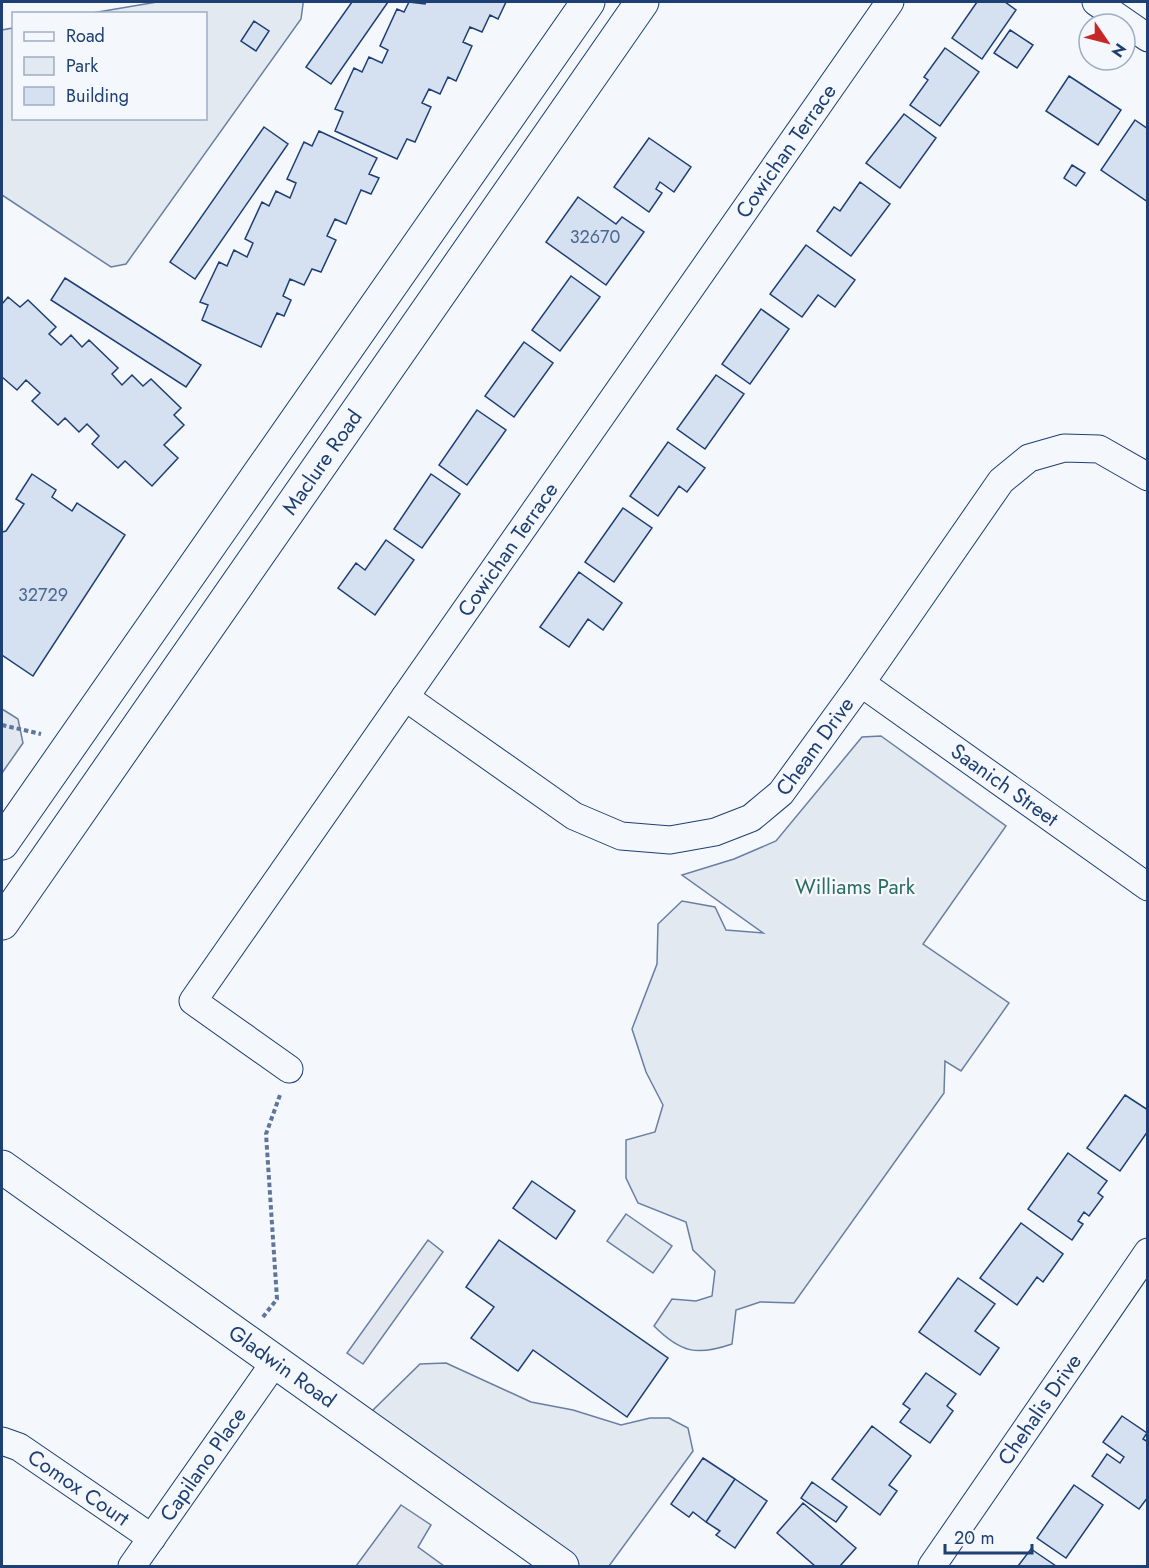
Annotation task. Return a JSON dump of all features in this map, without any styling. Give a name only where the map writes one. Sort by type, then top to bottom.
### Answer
[{"type":"main road","points":[[2,843],[70,741],[588,2]]},
{"type":"main road","name":"Maclure Road","points":[[2,923],[642,2]]},
{"type":"main road","name":"Gladwin Road","points":[[2,1167],[562,1566]]},
{"type":"street","name":"Cowichan Terrace","points":[[289,1069],[194,1001],[890,2]]},
{"type":"street","points":[[1095,2],[1148,38]]},
{"type":"street","name":"Cheam Drive","points":[[405,697],[574,816],[621,836],[669,840],[715,832],[751,818],[781,793],[861,683],[1001,481],[1029,458],[1064,448],[1099,449],[1148,477]]},
{"type":"street","name":"Saanich Street","points":[[861,683],[1148,887]]},
{"type":"street","name":"Chehalis Drive","points":[[932,1566],[1148,1252]]},
{"type":"street","name":"Capilano Place","points":[[132,1566],[275,1362]]},
{"type":"street","name":"Comox Court","points":[[2,1441],[19,1447],[152,1538]]},
{"type":"path","points":[[2,726],[70,741]]},
{"type":"path","points":[[246,1341],[277,1299],[266,1134],[289,1069]]},
{"type":"green space","points":[[157,2],[303,2],[301,19],[126,264],[111,267],[2,195],[2,30],[12,28],[12,120],[207,120],[207,12],[98,12]]},
{"type":"green space","name":"Williams Park","points":[[881,736],[1006,826],[923,944],[1009,1003],[961,1071],[945,1061],[944,1093],[794,1303],[760,1302],[736,1310],[732,1344],[709,1350],[690,1350],[673,1342],[654,1326],[672,1299],[696,1301],[712,1296],[715,1271],[693,1250],[686,1222],[638,1203],[626,1178],[626,1140],[655,1132],[663,1105],[646,1072],[632,1029],[657,964],[658,924],[682,901],[715,907],[726,930],[763,933],[682,875],[734,859],[776,841],[862,737]]},
{"type":"green space","points":[[626,1214],[672,1246],[653,1273],[607,1241]]},
{"type":"green space","points":[[446,1363],[531,1402],[573,1410],[621,1425],[650,1418],[669,1418],[688,1428],[693,1451],[609,1566],[580,1566],[370,1413],[420,1364]]},
{"type":"shaded area","points":[[2,709],[18,719],[23,743],[2,773]]},
{"type":"shaded area","points":[[428,1240],[443,1252],[363,1364],[347,1353]]},
{"type":"shaded area","points":[[401,1505],[431,1525],[418,1547],[444,1566],[356,1566]]},
{"type":"building","points":[[352,2],[388,2],[331,84],[306,67]]},
{"type":"building","points":[[409,2],[425,4],[426,2],[506,2],[498,19],[490,15],[482,32],[470,27],[463,42],[472,46],[456,81],[448,77],[440,94],[429,89],[422,103],[431,107],[415,142],[407,139],[397,159],[335,131],[343,112],[335,109],[354,68],[362,72],[369,57],[382,63],[388,50],[380,46],[397,9],[404,12]]},
{"type":"building","points":[[977,2],[1005,2],[1016,10],[982,59],[952,38]]},
{"type":"building","points":[[254,21],[269,31],[256,51],[241,41]]},
{"type":"building","points":[[1010,30],[1033,45],[1017,68],[994,53]]},
{"type":"building","points":[[945,48],[979,72],[940,126],[910,105],[928,80],[924,77]]},
{"type":"building","points":[[1069,76],[1121,110],[1098,145],[1046,111]]},
{"type":"building","points":[[904,114],[936,138],[900,188],[866,163]]},
{"type":"building","points":[[1135,120],[1148,129],[1148,202],[1101,170]]},
{"type":"building","points":[[264,127],[288,144],[195,279],[170,262]]},
{"type":"building","points":[[319,131],[377,158],[369,174],[379,178],[371,194],[361,190],[346,224],[335,219],[327,236],[336,240],[321,272],[312,269],[304,285],[290,279],[283,296],[291,300],[284,316],[277,313],[261,347],[202,320],[208,305],[200,302],[219,262],[227,266],[234,250],[247,257],[253,243],[245,239],[262,202],[269,206],[276,191],[290,198],[296,183],[287,179],[304,142],[312,146]]},
{"type":"building","points":[[649,138],[691,167],[674,192],[660,182],[656,189],[662,193],[649,212],[614,187]]},
{"type":"building","points":[[1072,165],[1085,173],[1076,186],[1064,178]]},
{"type":"building","points":[[860,182],[890,204],[851,256],[817,231],[834,207],[840,211]]},
{"type":"building","points":[[578,197],[616,224],[622,217],[644,232],[606,285],[546,242]]},
{"type":"building","points":[[806,245],[855,280],[835,307],[818,295],[802,317],[770,294]]},
{"type":"building","points":[[571,276],[600,297],[560,351],[532,330]]},
{"type":"building","points":[[65,278],[201,365],[186,387],[51,300]]},
{"type":"building","points":[[8,297],[20,307],[28,300],[56,327],[49,334],[61,345],[71,335],[82,347],[89,340],[118,368],[112,374],[122,385],[132,375],[143,386],[151,379],[181,408],[174,415],[184,425],[164,445],[178,458],[152,486],[125,461],[118,468],[92,444],[99,436],[87,424],[79,432],[65,418],[58,425],[32,401],[40,393],[26,380],[17,390],[2,377],[2,304]]},
{"type":"building","points":[[761,309],[789,329],[750,384],[722,364]]},
{"type":"building","points":[[524,342],[553,363],[514,417],[485,396]]},
{"type":"building","points":[[716,375],[744,394],[705,449],[677,429]]},
{"type":"building","points":[[477,410],[506,430],[467,485],[439,465]]},
{"type":"building","points":[[668,442],[705,468],[687,492],[679,486],[658,516],[630,496]]},
{"type":"building","points":[[32,474],[56,490],[52,497],[72,511],[77,503],[125,535],[33,676],[2,655],[2,532],[6,531],[24,504],[16,499]]},
{"type":"building","points":[[431,474],[460,494],[422,548],[394,529]]},
{"type":"building","points":[[623,508],[652,528],[614,582],[585,562]]},
{"type":"building","points":[[386,540],[414,560],[375,615],[338,588],[356,563],[365,570]]},
{"type":"building","points":[[579,572],[622,603],[603,630],[588,619],[569,647],[540,627]]},
{"type":"building","points":[[1125,1095],[1148,1110],[1148,1131],[1120,1171],[1087,1148]]},
{"type":"building","points":[[1068,1153],[1107,1181],[1098,1193],[1103,1197],[1089,1216],[1084,1212],[1078,1221],[1083,1224],[1072,1240],[1028,1209]]},
{"type":"building","points":[[532,1181],[575,1211],[556,1239],[513,1208]]},
{"type":"building","points":[[1021,1223],[1063,1254],[1043,1282],[1037,1277],[1017,1305],[980,1278]]},
{"type":"building","points":[[499,1240],[668,1358],[627,1417],[533,1350],[518,1371],[471,1338],[494,1307],[466,1287]]},
{"type":"building","points":[[958,1278],[995,1304],[975,1331],[999,1348],[980,1375],[919,1332]]},
{"type":"building","points":[[926,1373],[956,1394],[947,1406],[953,1411],[930,1443],[900,1422],[910,1409],[903,1404]]},
{"type":"building","points":[[1122,1416],[1147,1433],[1143,1439],[1148,1442],[1148,1497],[1139,1509],[1092,1476],[1107,1454],[1120,1463],[1124,1457],[1103,1442]]},
{"type":"building","points":[[872,1426],[911,1456],[889,1485],[897,1491],[880,1515],[832,1479]]},
{"type":"building","points":[[703,1458],[735,1479],[706,1522],[693,1512],[689,1517],[671,1504]]},
{"type":"building","points":[[735,1479],[767,1501],[735,1548],[716,1535],[720,1531],[706,1522]]},
{"type":"building","points":[[812,1482],[847,1507],[836,1522],[801,1498]]},
{"type":"building","points":[[1074,1485],[1103,1505],[1066,1558],[1037,1538]]},
{"type":"building","points":[[803,1503],[856,1548],[840,1566],[815,1566],[777,1533]]},
{"type":"building","points":[[1031,1549],[1056,1566],[1018,1566]]}]
